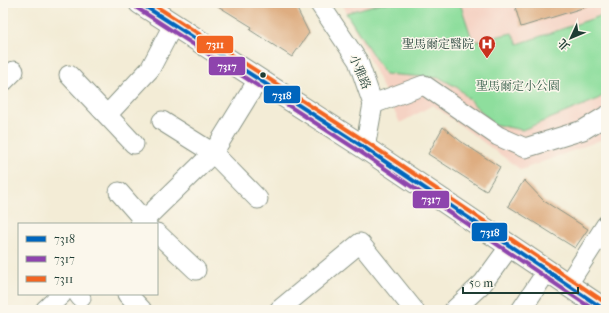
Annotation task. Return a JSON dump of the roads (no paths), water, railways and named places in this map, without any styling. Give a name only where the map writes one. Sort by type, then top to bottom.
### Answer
[{"type":"main road","points":[[140,3],[365,148],[605,310]]},
{"type":"street","name":"小雅路","points":[[319,3],[358,61],[373,104],[365,148]]},
{"type":"street","points":[[69,75],[134,144],[107,115],[150,69],[173,25]]},
{"type":"street","points":[[150,223],[213,154],[258,80]]},
{"type":"street","points":[[373,104],[424,85],[498,136],[525,148],[583,130],[606,116]]},
{"type":"street","points":[[162,120],[213,154],[258,199]]},
{"type":"street","points":[[119,192],[145,223]]},
{"type":"street","points":[[568,284],[606,225]]},
{"type":"street","points":[[158,236],[196,270]]},
{"type":"street","points":[[279,310],[360,243],[414,310]]},
{"type":"street","points":[[454,310],[483,283],[510,246]]},
{"type":"street","points":[[521,310],[547,271]]},
{"type":"street","points":[[45,310],[61,295]]},
{"type":"street","points":[[128,295],[142,310]]},
{"type":"place","name":"聖馬爾定醫院","points":[[487,59]]},
{"type":"park label","name":"聖馬爾定小公園","points":[[518,86]]}]
